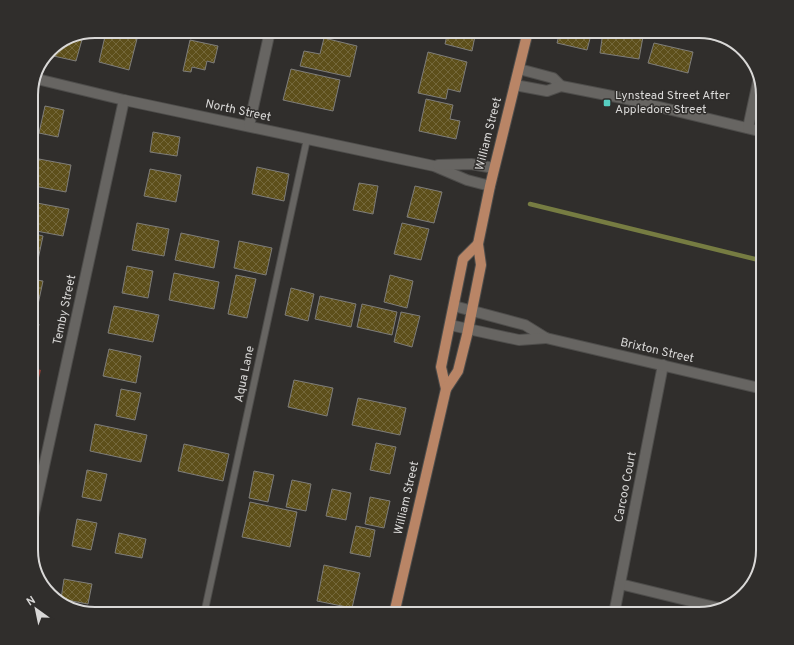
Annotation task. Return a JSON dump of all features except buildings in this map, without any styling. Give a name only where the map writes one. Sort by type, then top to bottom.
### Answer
[{"type":"main road","name":"William Street","points":[[396,607],[446,389],[458,371],[468,329],[481,265],[478,244],[494,168],[526,38]]},
{"type":"main road","name":"William Street","points":[[446,389],[441,367],[463,259],[478,244]]},
{"type":"street","points":[[249,126],[268,38]]},
{"type":"street","points":[[519,69],[553,78],[561,86]]},
{"type":"street","name":"North Street","points":[[40,80],[124,100],[434,166],[466,180],[490,186]]},
{"type":"street","points":[[515,85],[548,91],[561,86],[622,98],[756,130]]},
{"type":"street","points":[[748,128],[756,92]]},
{"type":"street","name":"Temby Street","points":[[38,494],[124,100]]},
{"type":"street","name":"North Street","points":[[434,166],[471,164],[494,168]]},
{"type":"street","name":"Brixton Street","points":[[454,306],[525,325],[546,338]]},
{"type":"street","name":"Brixton Street","points":[[450,325],[519,340],[546,338],[756,387]]},
{"type":"street","name":"Carcoo Court","points":[[615,607],[663,366]]},
{"type":"street","points":[[620,584],[710,606]]},
{"type":"lane","name":"Aqua Lane","points":[[206,607],[308,139]]},
{"type":"shaded area","points":[[38,369],[41,370],[38,382]]},
{"type":"waterway","points":[[530,204],[756,259]]},
{"type":"place","name":"Lynstead Street After Appledore Street","points":[[607,103]]}]
